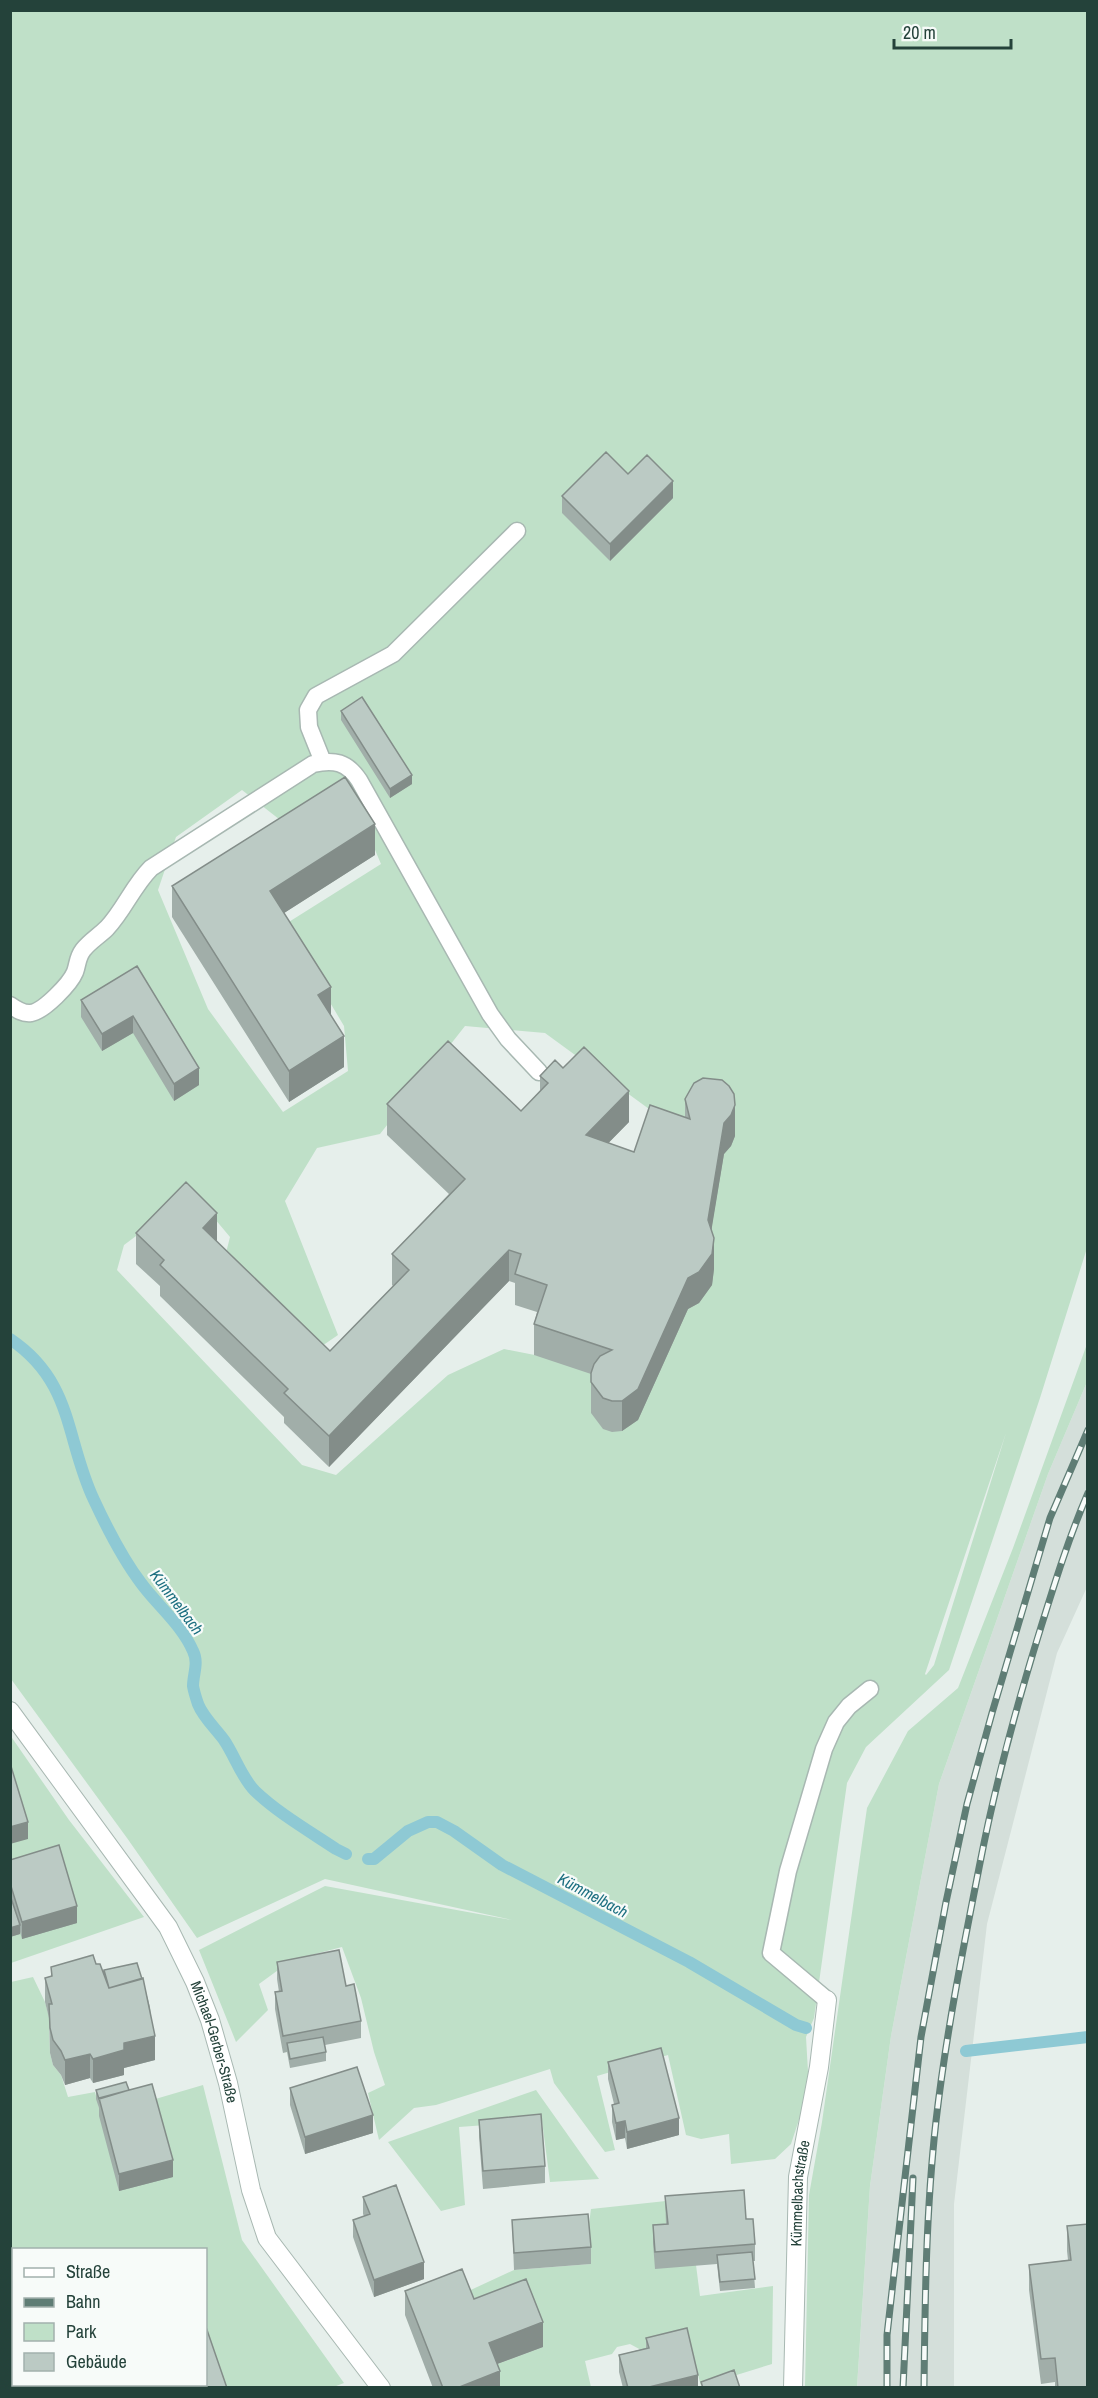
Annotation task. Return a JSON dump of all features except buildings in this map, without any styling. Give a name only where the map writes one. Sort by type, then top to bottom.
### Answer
[{"type":"street","name":"Michael-Gerber-Straße","points":[[10,1711],[168,1927],[195,1982],[210,2020],[228,2083],[251,2190],[267,2238],[381,2388]]},
{"type":"street","name":"Kümmelbachstraße","points":[[793,2388],[798,2177],[819,2067],[827,2000]]},
{"type":"lane","points":[[323,762],[309,727],[309,707],[316,696],[393,654],[517,531]]},
{"type":"lane","points":[[18,1009],[36,1012],[66,985],[75,972],[82,951],[106,929],[124,907],[135,885],[151,868],[313,764],[338,762],[353,771],[490,1014],[508,1039],[539,1072]]},
{"type":"lane","points":[[827,2000],[771,1953],[788,1871],[824,1749],[836,1722],[849,1706],[870,1689]]},
{"type":"shaded area","points":[[1087,1382],[1087,1587],[1057,1653],[987,1924],[954,2204],[954,2387],[857,2388],[870,2186],[891,2036],[939,1784],[1048,1474]]},
{"type":"green space","points":[[10,11],[1087,11],[1087,1248],[1040,1398],[949,1670],[866,1747],[847,1783],[814,2018],[806,2037],[809,2089],[791,2144],[775,2159],[731,2164],[729,2134],[701,2139],[686,2135],[668,2055],[597,2076],[615,2150],[605,2152],[554,2083],[550,2069],[436,2105],[414,2108],[379,2140],[368,2093],[385,2085],[374,2052],[361,1998],[342,1947],[292,1960],[259,1984],[268,2010],[236,2042],[199,1950],[325,1886],[512,1920],[325,1879],[197,1938],[11,1679]],"holes":[[[242,790],[284,823],[353,798],[381,864],[284,925],[344,1026],[348,1071],[283,1112],[208,1009],[158,890],[176,837]],[[465,1026],[545,1033],[660,1117],[626,1373],[504,1349],[448,1375],[336,1475],[302,1465],[117,1270],[124,1245],[184,1200],[204,1206],[230,1237],[225,1257],[319,1348],[338,1335],[285,1201],[317,1148],[380,1134]],[[1006,1433],[934,1665],[925,1674]]]},
{"type":"green space","points":[[1087,1344],[1087,1382],[1048,1474],[939,1784],[891,2036],[870,2186],[857,2387],[805,2387],[809,2195],[822,2122],[867,1808],[908,1731],[958,1688],[1013,1548]]},
{"type":"green space","points":[[10,1735],[69,1820],[144,1917],[11,1963]]},
{"type":"green space","points":[[33,1977],[45,2002],[52,2028],[49,2029],[53,2065],[61,2075],[68,2097],[95,2092],[101,2115],[203,2085],[242,2240],[344,2383],[331,2388],[218,2387],[207,2354],[207,2248],[12,2248],[12,2262],[11,1982]]},
{"type":"green space","points":[[536,2090],[599,2179],[550,2182],[542,2121],[459,2127],[465,2205],[441,2211],[388,2142]]},
{"type":"green space","points":[[666,2201],[668,2241],[696,2265],[700,2296],[773,2286],[772,2364],[701,2386],[689,2342],[643,2351],[630,2344],[617,2347],[612,2354],[585,2361],[591,2387],[497,2387],[489,2367],[543,2347],[474,2324],[462,2294],[514,2270],[591,2264],[588,2231],[591,2209]]},
{"type":"waterway","name":"Kümmelbach","points":[[10,1339],[31,1356],[46,1374],[65,1413],[85,1477],[104,1521],[134,1573],[176,1624],[193,1651],[196,1660],[193,1686],[200,1709],[224,1740],[255,1791],[305,1829],[346,1854]]},
{"type":"waterway","name":"Kümmelbach","points":[[368,1859],[374,1859],[408,1831],[428,1822],[437,1822],[454,1831],[502,1865],[689,1962],[796,2025],[806,2028]]},
{"type":"waterway","name":"Kümmelbach","points":[[966,2051],[1088,2037]]},
{"type":"railway","points":[[887,2388],[887,2335],[921,2037],[946,1902],[967,1804],[1050,1518],[1088,1430]]},
{"type":"railway","points":[[924,2388],[930,2188],[936,2121],[961,1959],[986,1833],[1015,1715],[1057,1576],[1088,1493]]},
{"type":"railway","points":[[903,2388],[913,2178]]}]
